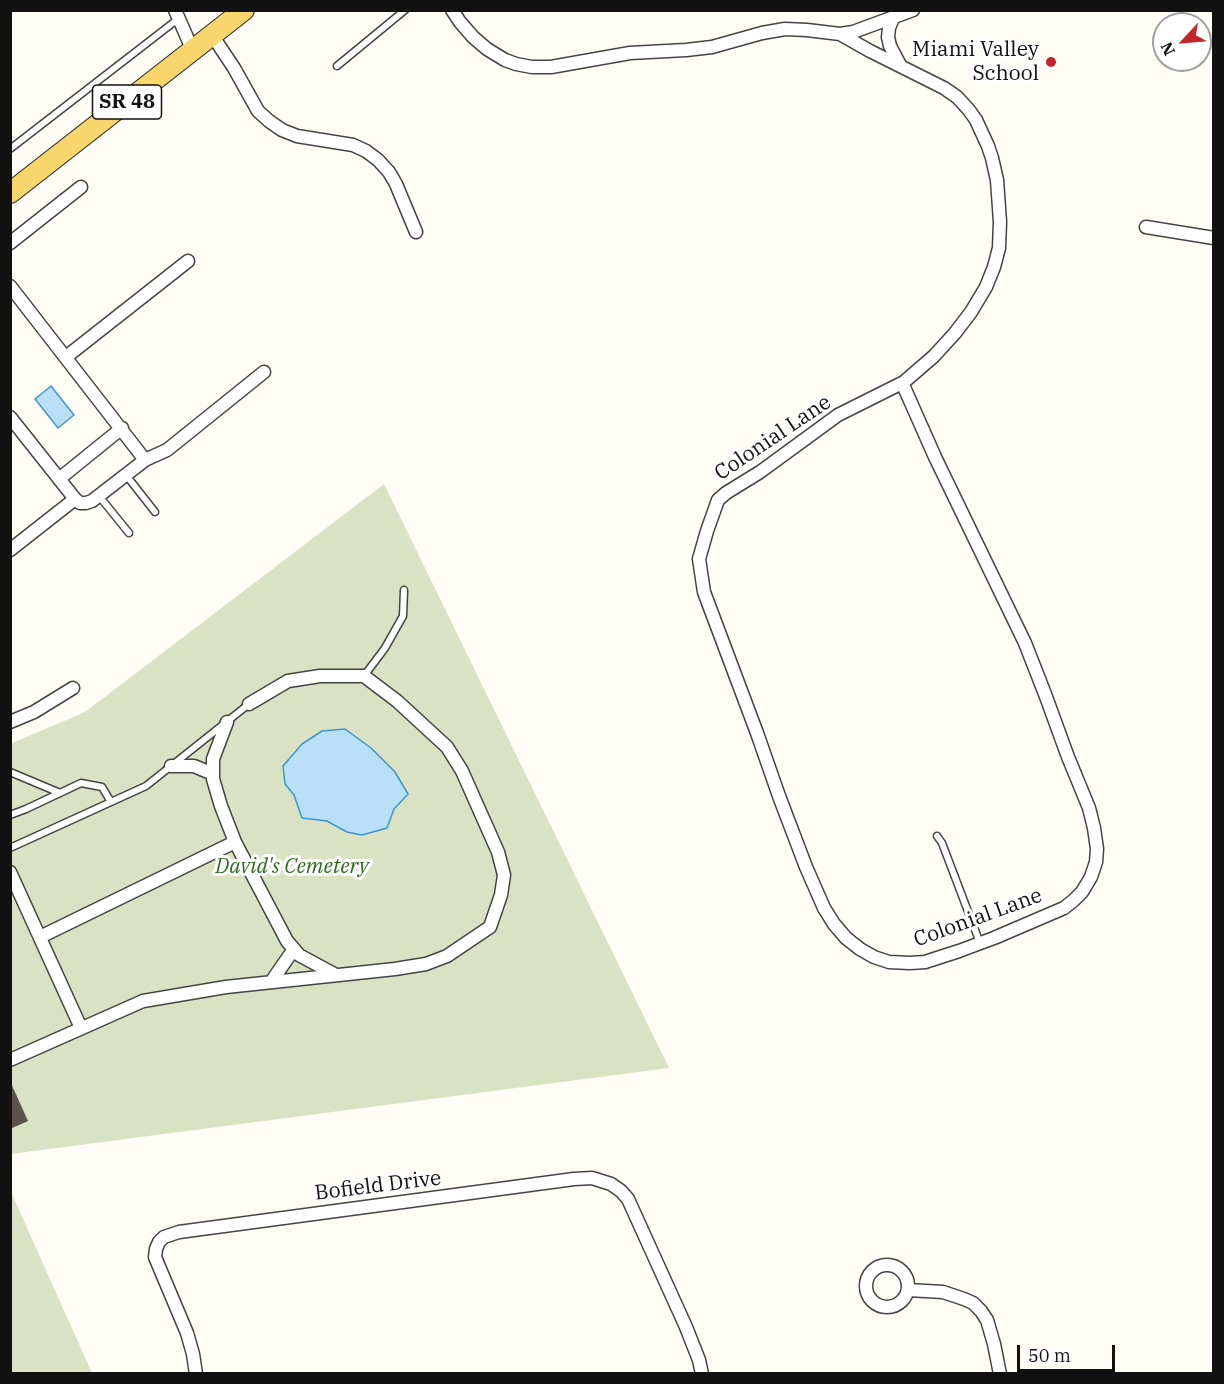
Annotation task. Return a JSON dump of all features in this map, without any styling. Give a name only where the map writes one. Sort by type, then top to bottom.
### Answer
[{"type":"main road","name":"SR 48","points":[[10,193],[243,10]]},
{"type":"street","name":"Colonial Lane","points":[[452,10],[473,37],[487,49],[505,60],[532,67],[551,67],[630,53],[686,50],[785,29],[840,34],[944,88],[957,97],[976,120],[992,158],[997,180],[1000,222],[999,248],[994,267],[986,287],[971,312],[956,333],[934,356],[904,382],[838,415],[718,500],[699,559],[704,592],[779,796],[824,908],[846,938],[860,949],[889,962],[910,963],[925,962],[980,943],[1064,908],[1082,892],[1091,877],[1097,849],[1089,808],[1024,643],[935,457],[904,387],[904,382]]},
{"type":"street","points":[[840,34],[853,32],[914,10]]},
{"type":"street","points":[[177,14],[193,51]]},
{"type":"street","points":[[893,18],[888,38],[900,65]]},
{"type":"street","points":[[212,35],[258,111],[269,122],[297,136],[352,145],[378,160],[396,184],[416,232]]},
{"type":"street","points":[[10,243],[81,187]]},
{"type":"street","points":[[1146,227],[1214,237]]},
{"type":"street","points":[[66,357],[188,261]]},
{"type":"street","points":[[10,286],[145,460]]},
{"type":"street","points":[[10,417],[75,499],[80,503],[86,503],[145,460],[167,450],[264,372]]},
{"type":"street","points":[[59,479],[122,428]]},
{"type":"street","points":[[10,550],[75,499]]},
{"type":"street","points":[[10,1060],[143,1000],[226,987],[426,964],[447,956],[490,927],[501,894],[504,874],[498,852],[476,801],[462,771],[447,747],[397,701],[364,676],[320,676],[288,681],[249,704]]},
{"type":"street","points":[[10,722],[34,712],[73,688]]},
{"type":"street","points":[[227,722],[213,759],[213,779],[235,842],[287,941],[299,955],[337,975]]},
{"type":"street","points":[[171,766],[194,766],[213,774]]},
{"type":"street","points":[[40,937],[235,842]]},
{"type":"street","points":[[10,872],[81,1028]]},
{"type":"street","points":[[271,982],[294,949]]},
{"type":"street","name":"Bofield Drive","points":[[196,1374],[187,1333],[155,1257],[159,1242],[164,1237],[179,1232],[592,1178],[606,1182],[621,1191],[628,1199],[686,1328],[702,1374]]},
{"type":"street","points":[[908,1290],[943,1292],[973,1303],[987,1320],[1000,1374]]},
{"type":"lane","points":[[337,66],[405,10]]},
{"type":"lane","points":[[10,148],[177,14]]},
{"type":"lane","points":[[126,475],[155,512]]},
{"type":"lane","points":[[98,496],[129,533]]},
{"type":"lane","points":[[364,676],[385,648],[403,616],[404,590]]},
{"type":"lane","points":[[10,848],[146,786],[249,704]]},
{"type":"lane","points":[[10,772],[60,793]]},
{"type":"lane","points":[[10,814],[81,783],[102,787],[111,802]]},
{"type":"lane","points":[[937,836],[942,843],[980,943]]},
{"type":"green space","name":"David's Cemetery","points":[[384,484],[669,1068],[11,1154],[10,744],[85,712]]},
{"type":"green space","points":[[11,1192],[92,1373],[11,1373]]},
{"type":"water","points":[[51,386],[74,415],[58,428],[35,399]]},
{"type":"water","points":[[345,729],[371,748],[395,772],[408,794],[394,809],[387,828],[362,835],[347,832],[327,821],[302,818],[294,795],[285,784],[283,766],[302,744],[322,731]]},
{"type":"building","points":[[10,1081],[28,1121],[10,1129]]},
{"type":"place","name":"Miami Valley School","points":[[1051,62]]}]
